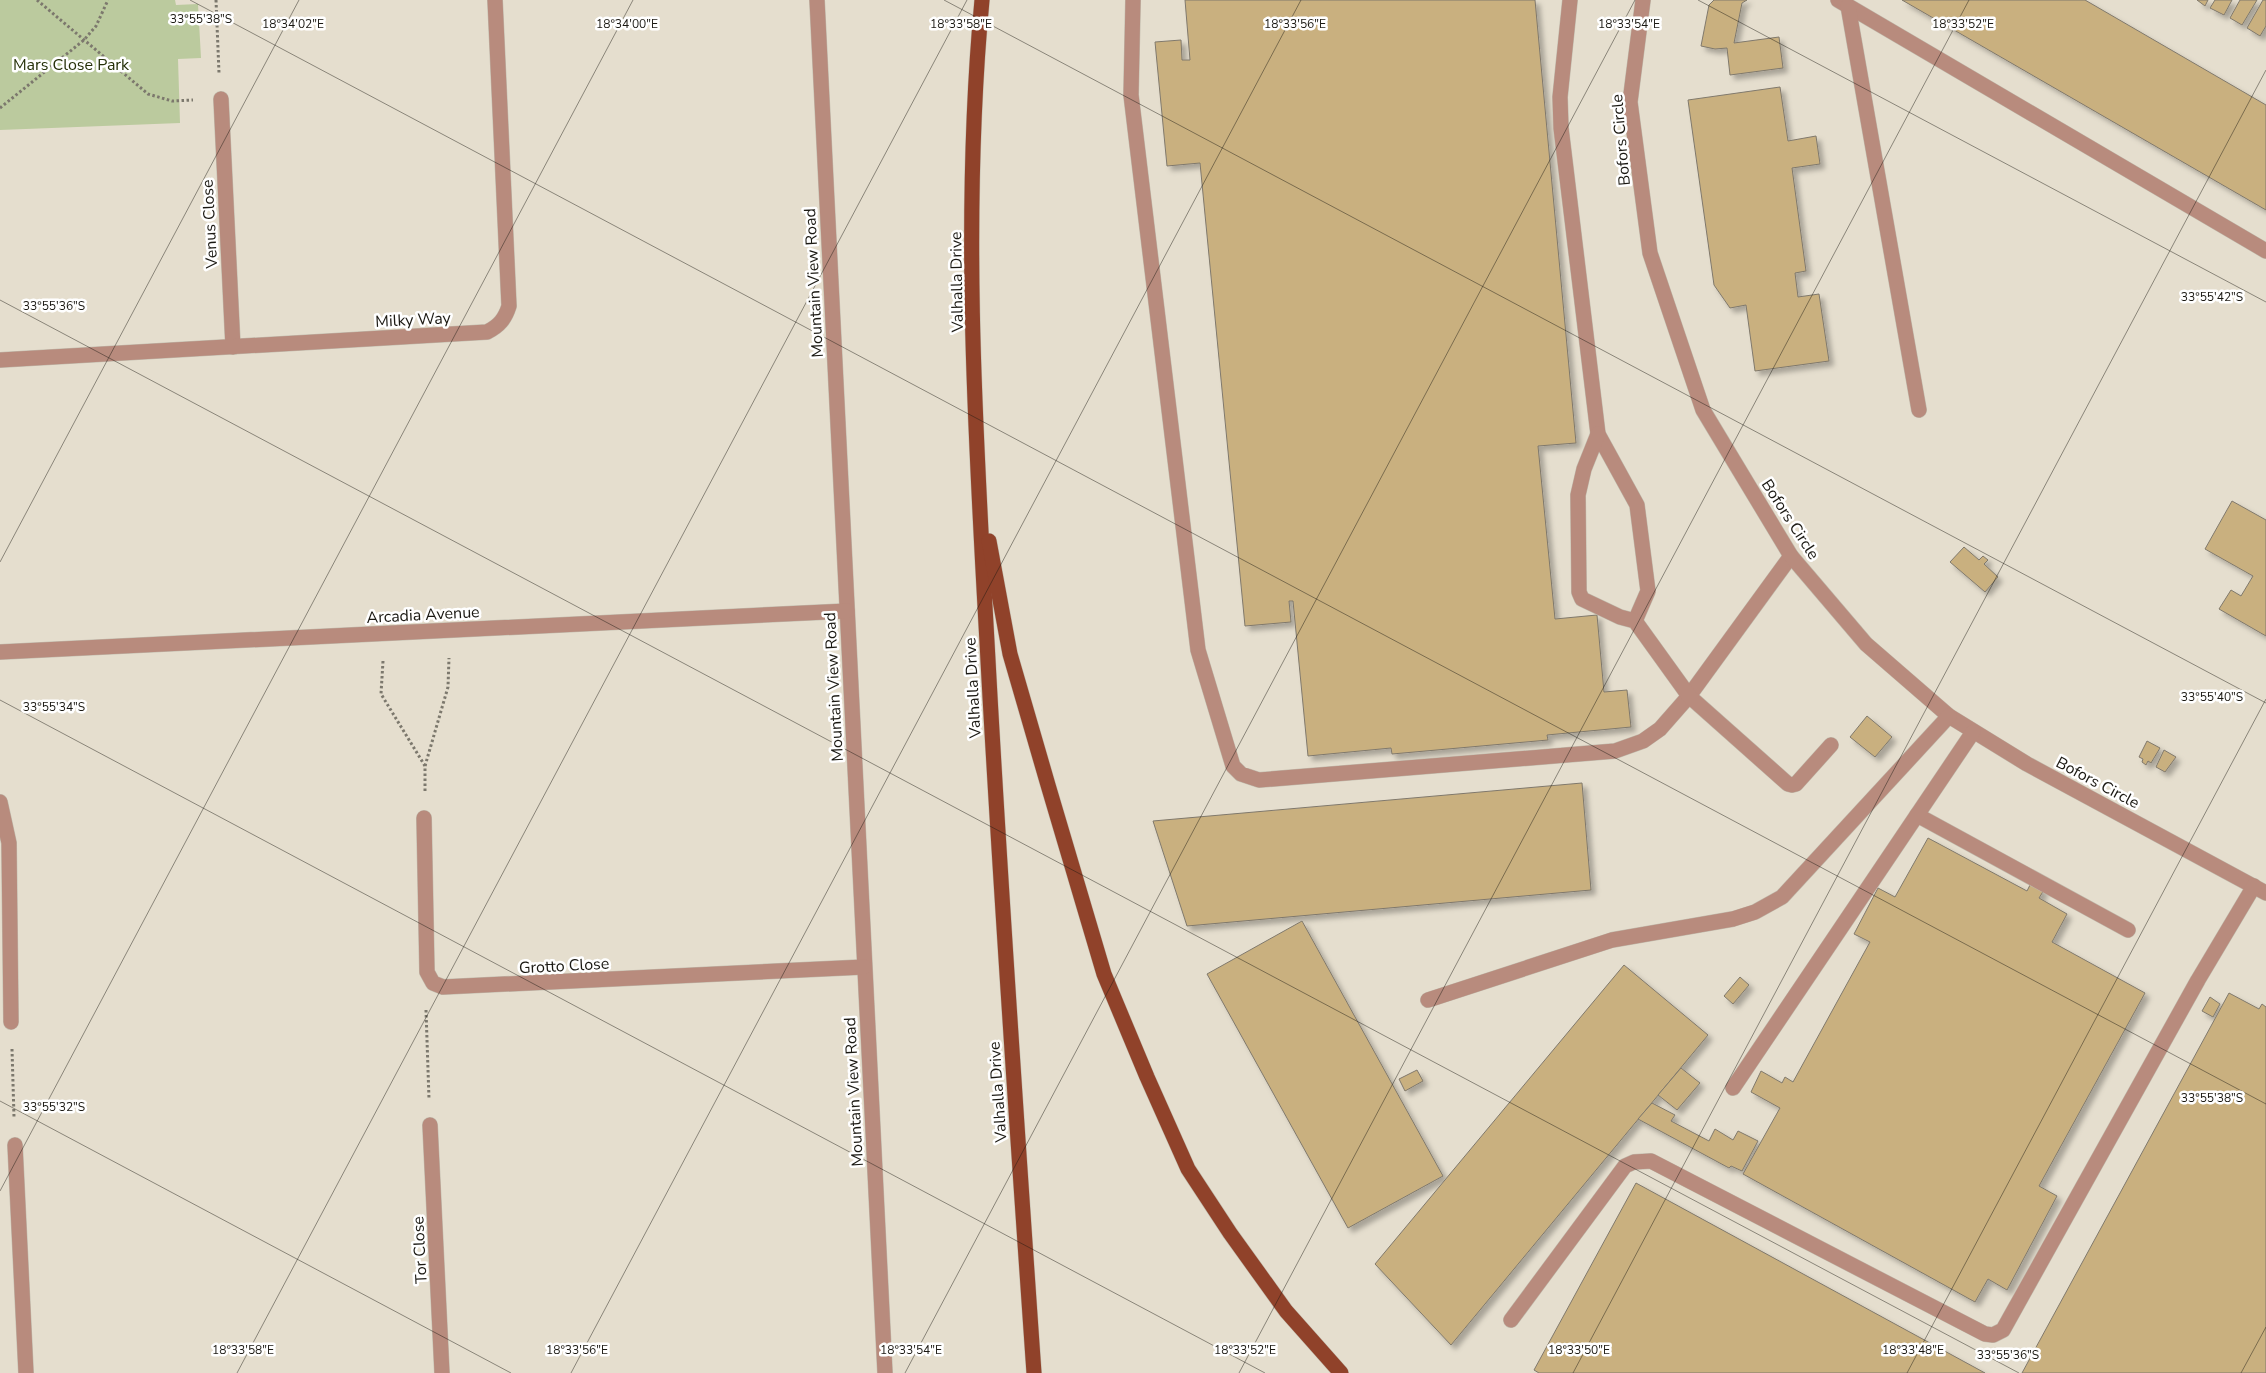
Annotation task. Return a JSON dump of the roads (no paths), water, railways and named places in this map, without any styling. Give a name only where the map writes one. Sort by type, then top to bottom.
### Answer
[{"type":"main road","name":"Valhalla Drive","points":[[982,0],[973,161],[972,286],[978,478],[1003,935],[1034,1373]]},
{"type":"main road","points":[[978,478],[1010,654],[1104,974],[1188,1168],[1230,1232],[1286,1311],[1341,1373]]},
{"type":"street","name":"Milky Way","points":[[0,360],[487,332],[501,323],[509,306],[495,0]]},
{"type":"street","name":"Mountain View Road","points":[[817,0],[885,1373]]},
{"type":"street","points":[[1133,0],[1131,95],[1198,650],[1232,766],[1249,778],[1259,780],[1616,751],[1643,742],[1660,729],[1690,696],[1790,556]]},
{"type":"street","points":[[1570,0],[1560,96],[1561,128],[1598,434],[1637,506],[1648,591],[1635,621]]},
{"type":"street","name":"Bofors Circle","points":[[1643,0],[1630,102],[1650,253],[1703,410],[1790,556],[1866,644],[1950,716],[2027,764],[2260,889]]},
{"type":"street","points":[[1843,3],[2266,251]]},
{"type":"street","points":[[1843,3],[1919,410]]},
{"type":"street","name":"Venus Close","points":[[220,99],[233,348]]},
{"type":"street","points":[[1598,434],[1584,469],[1578,495],[1579,592],[1582,599],[1620,617],[1635,621],[1690,696],[1788,784],[1796,784],[1831,745]]},
{"type":"street","name":"Arcadia Avenue","points":[[0,652],[847,610]]},
{"type":"street","points":[[1428,1000],[1612,940],[1733,920],[1755,912],[1782,897],[1950,716]]},
{"type":"street","points":[[1733,1088],[1973,732]]},
{"type":"street","points":[[0,802],[8,843],[11,1022]]},
{"type":"street","points":[[1917,815],[2128,930]]},
{"type":"street","name":"Grotto Close","points":[[424,818],[427,972],[433,983],[443,987],[864,967]]},
{"type":"street","points":[[1511,1320],[1625,1166],[1634,1162],[1651,1161],[1985,1334],[1993,1335],[2003,1330],[2198,980],[2260,889]]},
{"type":"street","name":"Tor Close","points":[[430,1125],[442,1373]]},
{"type":"street","points":[[15,1146],[26,1373]]},
{"type":"park label","name":"Mars Close Park","points":[[71,64]]}]
